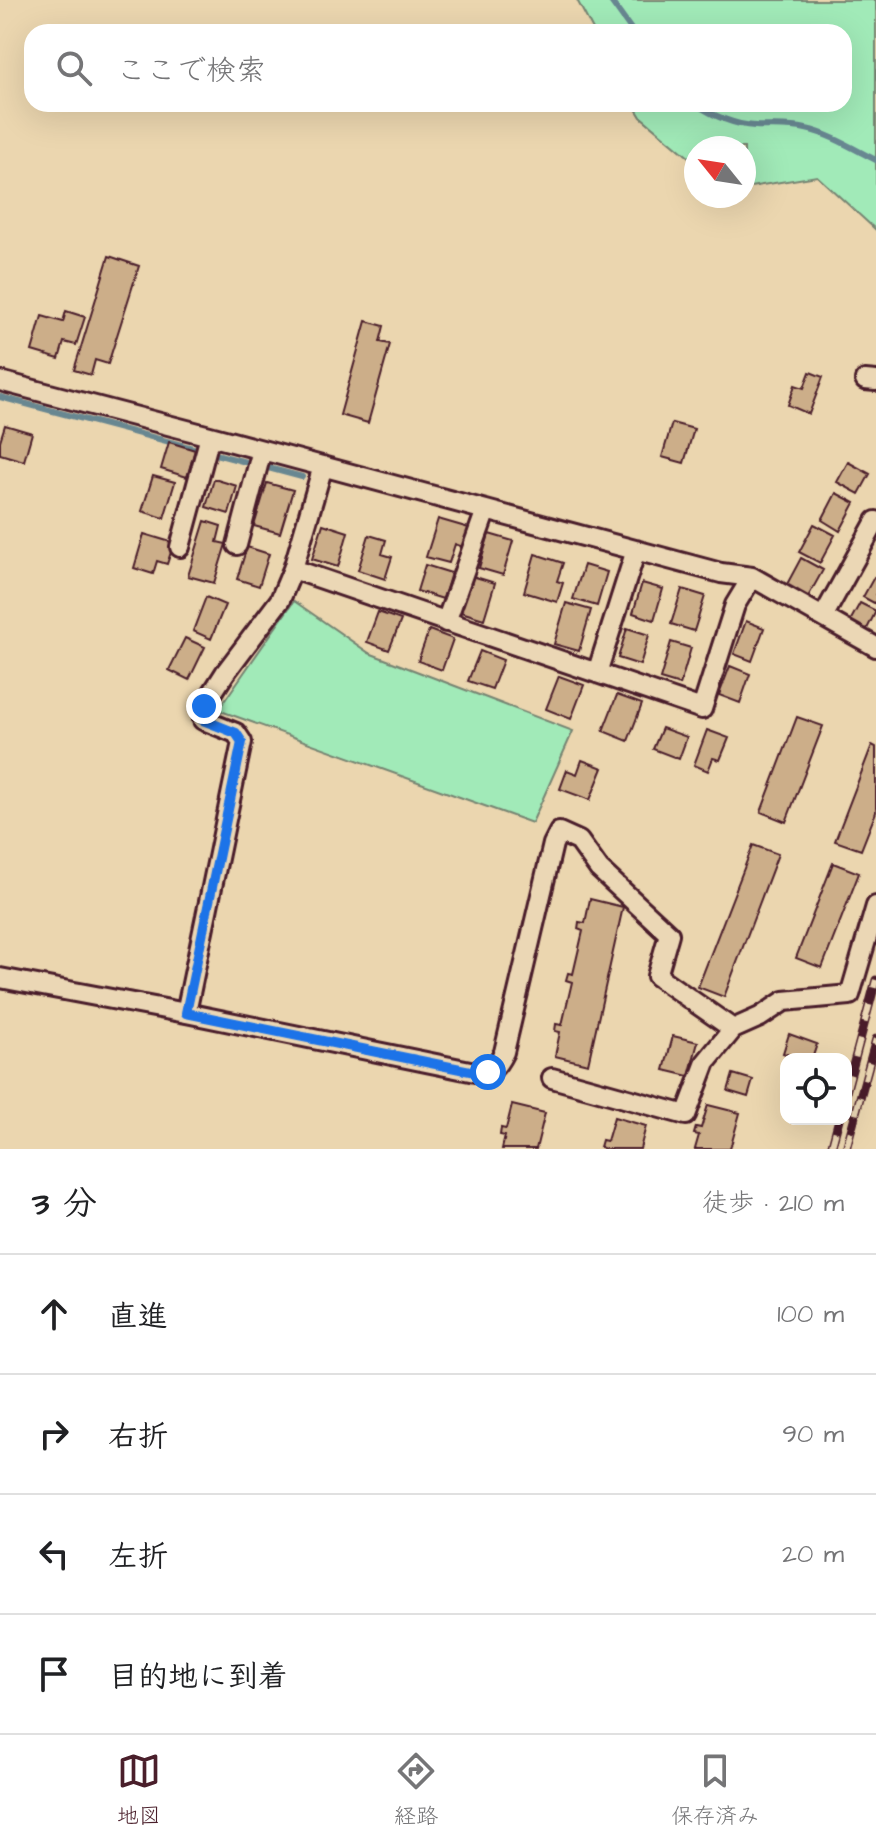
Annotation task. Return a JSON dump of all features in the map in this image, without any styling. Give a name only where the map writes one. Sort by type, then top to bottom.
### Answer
[{"type":"street","points":[[0,381],[721,573],[752,577],[876,647]]},
{"type":"street","points":[[180,547],[210,436]]},
{"type":"street","points":[[237,545],[262,450]]},
{"type":"street","points":[[186,1013],[242,742],[236,733],[203,720],[204,706],[275,607],[293,569],[323,466]]},
{"type":"street","points":[[446,622],[486,510]]},
{"type":"street","points":[[823,617],[876,521]]},
{"type":"street","points":[[597,673],[636,550]]},
{"type":"street","points":[[293,569],[702,709],[735,605],[752,577]]},
{"type":"street","points":[[0,978],[475,1072],[488,1072],[497,1065],[504,1052],[553,844],[559,832],[579,841],[599,869],[669,934],[657,976],[733,1029]]},
{"type":"street","points":[[552,1078],[686,1115],[706,1062],[733,1029],[760,1017],[784,1001],[850,995],[876,906]]},
{"type":"green space","points":[[577,0],[876,0],[876,230],[817,176],[756,186],[756,136],[684,136],[684,153],[638,112],[852,112],[852,24],[590,24]]},
{"type":"green space","points":[[294,601],[369,653],[573,731],[532,823],[218,710]]},
{"type":"building","points":[[109,256],[139,266],[108,364],[95,360],[91,375],[74,370]]},
{"type":"building","points":[[66,311],[85,317],[76,345],[64,342],[59,359],[32,351],[42,316],[63,322]]},
{"type":"building","points":[[366,321],[384,326],[380,342],[390,344],[368,423],[340,415]]},
{"type":"building","points":[[810,372],[823,377],[809,414],[788,405],[795,385],[804,388]]},
{"type":"building","points":[[672,423],[694,429],[684,463],[662,457]]},
{"type":"building","points":[[5,425],[32,433],[24,461],[0,454]]},
{"type":"building","points":[[169,442],[195,450],[187,477],[161,469]]},
{"type":"building","points":[[848,462],[870,474],[859,494],[837,482]]},
{"type":"building","points":[[153,476],[175,482],[164,518],[142,511]]},
{"type":"building","points":[[214,479],[237,486],[229,514],[206,507]]},
{"type":"building","points":[[267,483],[293,490],[280,533],[254,526]]},
{"type":"building","points":[[836,493],[855,503],[840,531],[822,520]]},
{"type":"building","points":[[438,519],[469,528],[463,547],[455,544],[449,563],[426,557]]},
{"type":"building","points":[[205,521],[221,526],[217,542],[226,544],[214,583],[188,576]]},
{"type":"building","points":[[323,524],[348,532],[338,567],[312,559]]},
{"type":"building","points":[[814,524],[835,535],[820,563],[799,552]]},
{"type":"building","points":[[144,534],[174,543],[167,564],[157,561],[153,574],[134,568]]},
{"type":"building","points":[[489,534],[513,541],[503,575],[479,568]]},
{"type":"building","points":[[369,535],[386,540],[382,554],[392,557],[385,579],[358,570]]},
{"type":"building","points":[[247,547],[269,554],[259,586],[237,579]]},
{"type":"building","points":[[535,554],[563,563],[557,581],[563,583],[557,602],[524,592]]},
{"type":"building","points":[[801,558],[823,570],[808,597],[786,586]]},
{"type":"building","points":[[425,565],[451,573],[443,599],[417,591]]},
{"type":"building","points":[[584,565],[607,572],[597,606],[573,599]]},
{"type":"building","points":[[472,576],[495,583],[484,619],[461,612]]},
{"type":"building","points":[[876,578],[876,604],[863,597]]},
{"type":"building","points":[[642,583],[663,589],[654,620],[633,613]]},
{"type":"building","points":[[682,589],[705,596],[694,631],[671,624]]},
{"type":"building","points":[[206,597],[225,605],[211,639],[193,631]]},
{"type":"building","points":[[566,603],[591,610],[579,651],[554,644]]},
{"type":"building","points":[[860,603],[876,611],[866,631],[849,623]]},
{"type":"building","points":[[378,612],[401,620],[389,650],[367,642]]},
{"type":"building","points":[[746,621],[764,628],[752,661],[734,654]]},
{"type":"building","points":[[627,628],[649,635],[640,665],[618,658]]},
{"type":"building","points":[[429,630],[453,639],[442,670],[418,661]]},
{"type":"building","points":[[185,638],[205,647],[189,680],[169,670]]},
{"type":"building","points":[[671,642],[691,648],[680,685],[660,679]]},
{"type":"building","points":[[480,651],[503,660],[492,689],[468,681]]},
{"type":"building","points":[[730,666],[750,674],[740,703],[719,695]]},
{"type":"building","points":[[559,676],[584,685],[571,719],[546,709]]},
{"type":"building","points":[[617,695],[642,704],[628,741],[603,731]]},
{"type":"building","points":[[797,717],[823,726],[786,822],[761,812]]},
{"type":"building","points":[[662,728],[687,737],[679,759],[653,749]]},
{"type":"building","points":[[707,730],[729,738],[720,760],[713,758],[708,771],[694,765]]},
{"type":"building","points":[[872,745],[876,747],[876,812],[861,850],[835,841]]},
{"type":"building","points":[[582,760],[603,768],[590,800],[560,789],[567,770],[577,774]]},
{"type":"building","points":[[753,845],[778,854],[724,997],[698,987]]},
{"type":"building","points":[[833,863],[859,873],[822,968],[796,958]]},
{"type":"building","points":[[590,899],[623,907],[588,1064],[555,1056],[560,1032],[555,1031],[556,1024],[562,1025],[572,982],[566,980],[568,973],[573,974],[583,931],[578,929],[579,922],[585,923]]},
{"type":"building","points":[[789,1034],[817,1044],[814,1053],[783,1053]]},
{"type":"building","points":[[673,1036],[698,1042],[689,1076],[664,1070]]},
{"type":"building","points":[[733,1074],[753,1080],[748,1097],[728,1091]]},
{"type":"building","points":[[512,1105],[545,1113],[536,1149],[502,1149],[505,1136],[500,1135],[501,1128],[506,1129]]},
{"type":"building","points":[[708,1105],[740,1113],[730,1149],[695,1149],[699,1135],[694,1134],[696,1127],[701,1128]]},
{"type":"building","points":[[614,1117],[646,1126],[640,1149],[600,1147],[602,1140],[607,1141]]},
{"type":"waterway","points":[[610,0],[627,24]]},
{"type":"waterway","points":[[710,112],[740,124],[815,131],[876,160]]},
{"type":"waterway","points":[[0,397],[302,477]]},
{"type":"railway","points":[[852,1070],[876,980]]},
{"type":"railway","points":[[846,1149],[876,1039]]},
{"type":"railway","points":[[831,1149],[837,1125]]},
{"type":"route","points":[[204,706],[203,720],[236,733],[242,742],[186,1013],[475,1072],[488,1072]]}]
